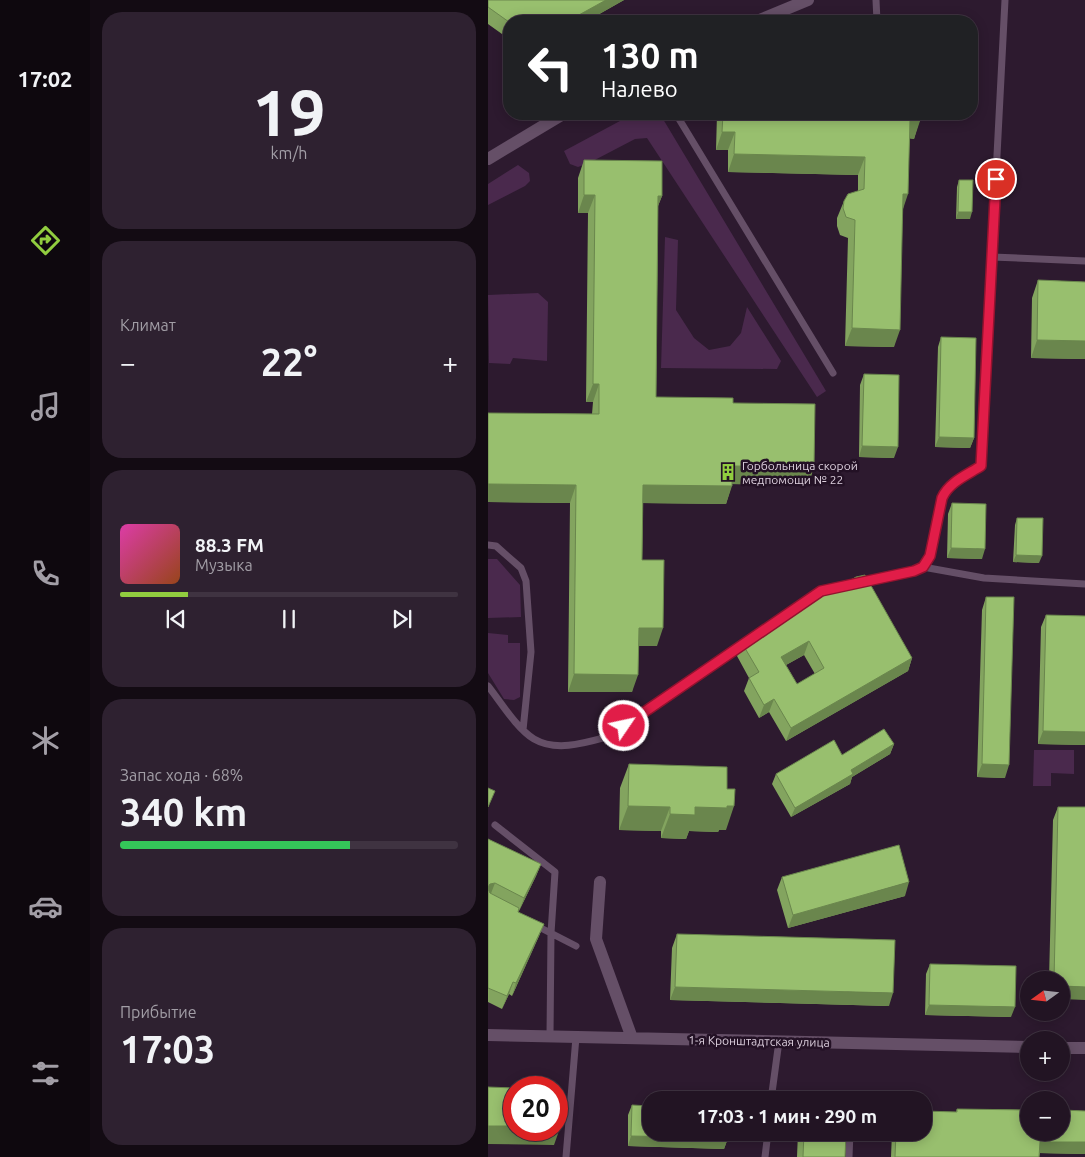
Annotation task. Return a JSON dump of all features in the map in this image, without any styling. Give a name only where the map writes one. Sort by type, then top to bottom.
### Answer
[{"type":"street","points":[[772,15],[808,0]]},
{"type":"street","points":[[488,159],[553,120]]},
{"type":"street","points":[[600,882],[596,939],[632,1038]]},
{"type":"street","name":"1-я Кронштадтская улица","points":[[488,1035],[1020,1047]]},
{"type":"street","points":[[1070,1048],[1086,1048]]},
{"type":"lane","points":[[876,0],[876,15]]},
{"type":"lane","points":[[488,686],[523,730],[535,740],[554,745],[580,744],[607,737],[821,591],[914,571],[923,567],[930,556],[942,498],[946,490],[981,466],[1005,0]]},
{"type":"lane","points":[[680,120],[833,373]]},
{"type":"lane","points":[[992,256],[1086,261]]},
{"type":"lane","points":[[488,545],[496,546],[521,568],[526,581],[531,652],[523,730]]},
{"type":"lane","points":[[923,567],[984,578],[1086,584]]},
{"type":"lane","points":[[495,826],[555,872],[551,933],[550,1036]]},
{"type":"lane","points":[[528,921],[576,946]]},
{"type":"lane","points":[[566,1157],[576,1037]]},
{"type":"lane","points":[[772,1091],[779,1042]]},
{"type":"lane","points":[[765,1157],[767,1141]]},
{"type":"lane","points":[[849,1157],[850,1141]]},
{"type":"shaded area","points":[[622,120],[664,120],[826,391],[817,397],[647,138],[635,139],[578,167],[570,164],[564,151]]},
{"type":"shaded area","points":[[518,165],[529,173],[530,181],[525,186],[488,205],[488,184]]},
{"type":"shaded area","points":[[665,237],[678,240],[676,310],[694,338],[709,350],[730,346],[741,333],[747,307],[781,361],[777,369],[661,368]]},
{"type":"shaded area","points":[[538,293],[548,302],[547,361],[513,358],[510,364],[489,363],[488,295]]},
{"type":"shaded area","points":[[488,559],[497,559],[520,585],[521,617],[488,618]]},
{"type":"shaded area","points":[[488,633],[508,635],[508,643],[520,643],[520,697],[514,700],[504,699],[488,673]]},
{"type":"shaded area","points":[[1034,750],[1074,750],[1074,774],[1051,773],[1051,786],[1033,786]]},
{"type":"building","points":[[488,0],[606,0],[579,15],[503,15],[503,18],[488,7]]},
{"type":"building","points":[[723,120],[910,120],[908,194],[903,194],[900,330],[852,328],[855,220],[846,217],[843,208],[848,194],[864,189],[865,157],[734,154],[735,132],[722,132]]},
{"type":"building","name":"Горбольница скорой медпомощи № 22","points":[[584,160],[662,161],[662,196],[658,196],[656,397],[733,398],[733,403],[815,404],[814,467],[732,466],[732,486],[643,485],[642,560],[664,560],[663,628],[639,628],[638,675],[574,674],[576,485],[488,484],[488,413],[599,414],[599,384],[593,384],[595,195],[584,195]]},
{"type":"building","points":[[959,180],[973,180],[972,212],[958,212]]},
{"type":"building","points":[[1038,280],[1086,282],[1086,341],[1037,340]]},
{"type":"building","points":[[941,337],[976,338],[974,438],[939,437]]},
{"type":"building","points":[[864,374],[899,375],[898,447],[862,446]]},
{"type":"building","points":[[952,503],[986,504],[985,549],[951,548]]},
{"type":"building","points":[[1017,518],[1043,518],[1042,556],[1016,555]]},
{"type":"building","points":[[865,575],[912,658],[791,728],[774,699],[764,705],[749,678],[759,672],[742,643],[856,577]],"holes":[[[809,641],[824,668],[797,684],[781,657]]]},
{"type":"building","points":[[986,597],[1014,597],[1009,765],[982,764]]},
{"type":"building","points":[[1046,615],[1086,616],[1086,732],[1043,731]]},
{"type":"building","points":[[884,729],[894,744],[851,770],[853,774],[795,808],[776,774],[834,740],[842,755]]},
{"type":"building","points":[[629,764],[727,767],[727,789],[735,789],[734,806],[727,806],[727,808],[695,807],[695,815],[670,814],[670,807],[628,806]]},
{"type":"building","points":[[488,788],[495,791],[488,807]]},
{"type":"building","points":[[1058,807],[1086,807],[1086,987],[1070,986],[1070,971],[1054,971]]},
{"type":"building","points":[[488,839],[541,864],[524,898],[495,883],[490,884],[488,887]]},
{"type":"building","points":[[899,845],[909,882],[793,915],[782,877]]},
{"type":"building","points":[[488,889],[490,893],[519,908],[518,912],[544,924],[516,983],[513,982],[507,996],[488,988]]},
{"type":"building","points":[[677,934],[895,940],[893,993],[675,987]]},
{"type":"building","points":[[930,964],[1016,966],[1015,1007],[929,1005]]},
{"type":"building","points":[[488,1087],[503,1088],[503,1126],[488,1126]]},
{"type":"building","points":[[632,1105],[642,1106],[642,1136],[631,1136]]},
{"type":"building","points":[[957,1109],[1020,1110],[1020,1141],[1070,1141],[1070,1110],[1086,1111],[1086,1142],[1040,1142],[1039,1157],[895,1157],[896,1141],[932,1141],[932,1111],[957,1112]]},
{"type":"building","points":[[804,1141],[846,1141],[845,1157],[803,1157]]},
{"type":"place","name":"Горбольница скорой медпомощи № 22","points":[[728,472]]},
{"type":"route","points":[[624,726],[821,591],[914,571],[923,567],[930,556],[942,498],[946,490],[981,466],[996,179]]}]
